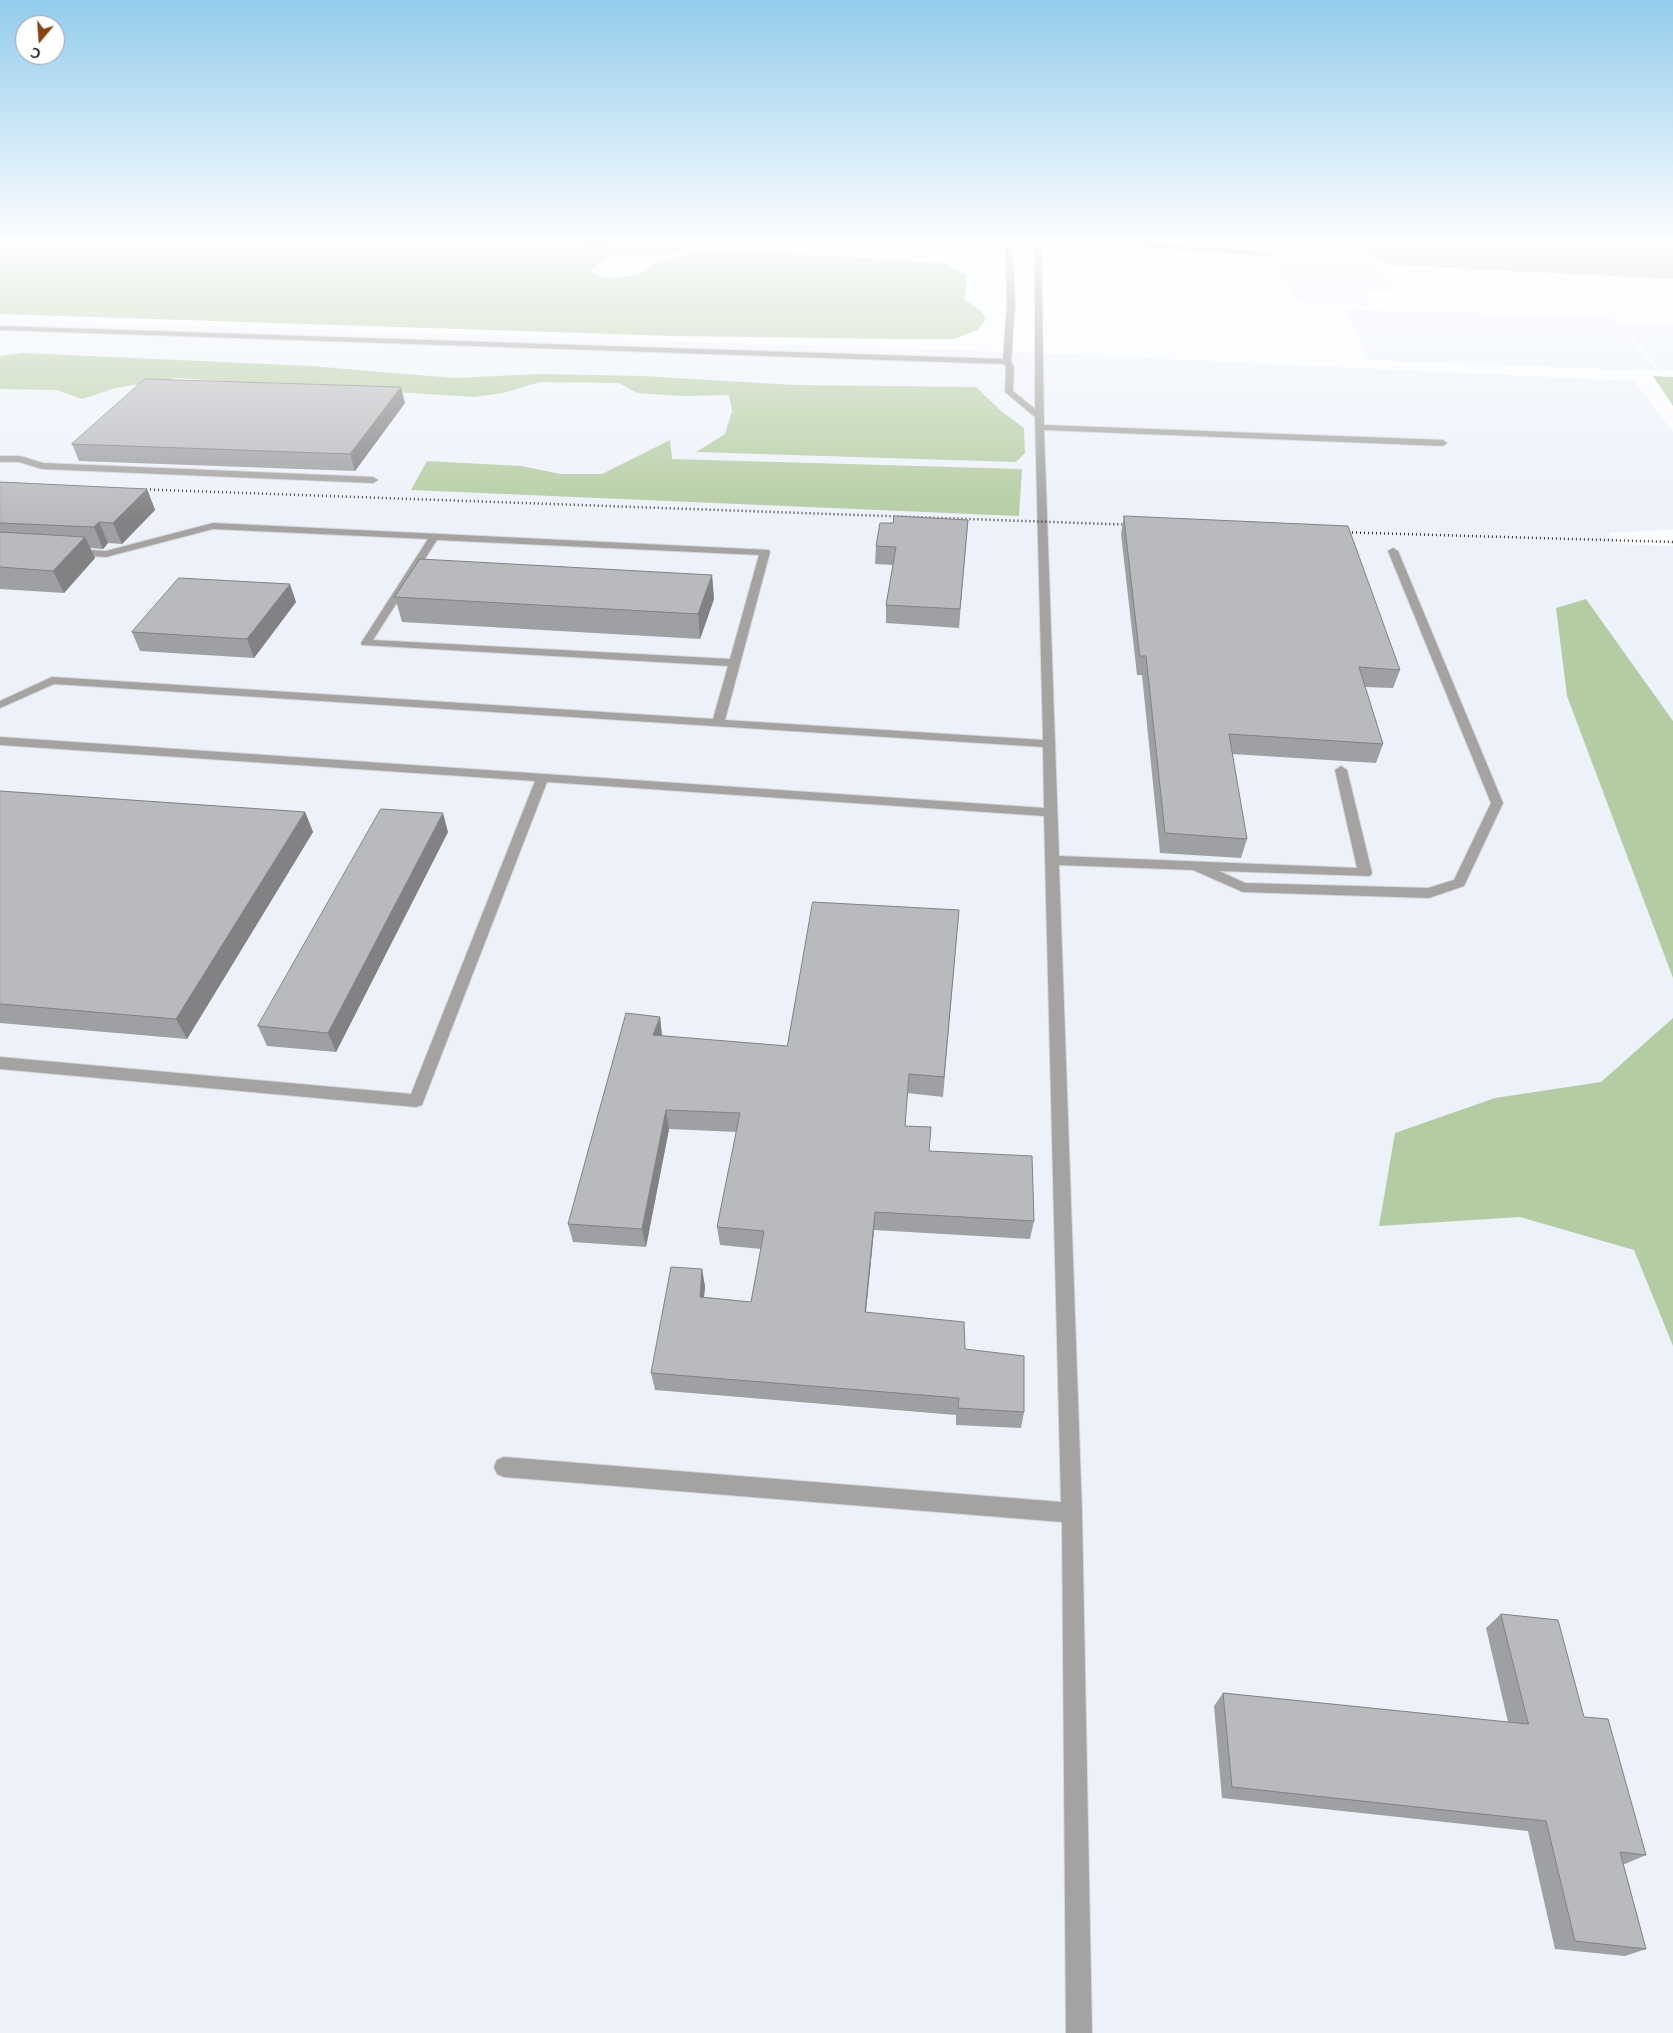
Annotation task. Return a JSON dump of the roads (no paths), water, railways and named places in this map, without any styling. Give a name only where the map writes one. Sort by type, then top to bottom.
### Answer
[{"type":"lane","points":[[144,333],[1007,362]]},
{"type":"lane","points":[[1010,333],[1007,362],[1010,367],[1009,392],[1040,422],[1443,443]]},
{"type":"lane","points":[[1040,333],[1040,422],[1052,860],[1072,1513],[1079,2033]]},
{"type":"lane","points":[[0,459],[20,459],[42,466],[373,480]]},
{"type":"lane","points":[[58,551],[106,554],[213,526],[765,552],[718,723]]},
{"type":"lane","points":[[434,537],[366,642],[735,663]]},
{"type":"lane","points":[[1195,866],[1243,887],[1429,893],[1459,883],[1497,803],[1393,551]]},
{"type":"lane","points":[[0,705],[52,680],[1049,744]]},
{"type":"lane","points":[[0,742],[1051,812]]},
{"type":"lane","points":[[1052,860],[1365,873],[1341,770]]},
{"type":"lane","points":[[0,1063],[416,1101],[542,778]]},
{"type":"lane","points":[[504,1467],[1072,1513]]},
{"type":"railway","points":[[134,489],[1136,525]]},
{"type":"railway","points":[[1336,532],[1673,542]]}]
